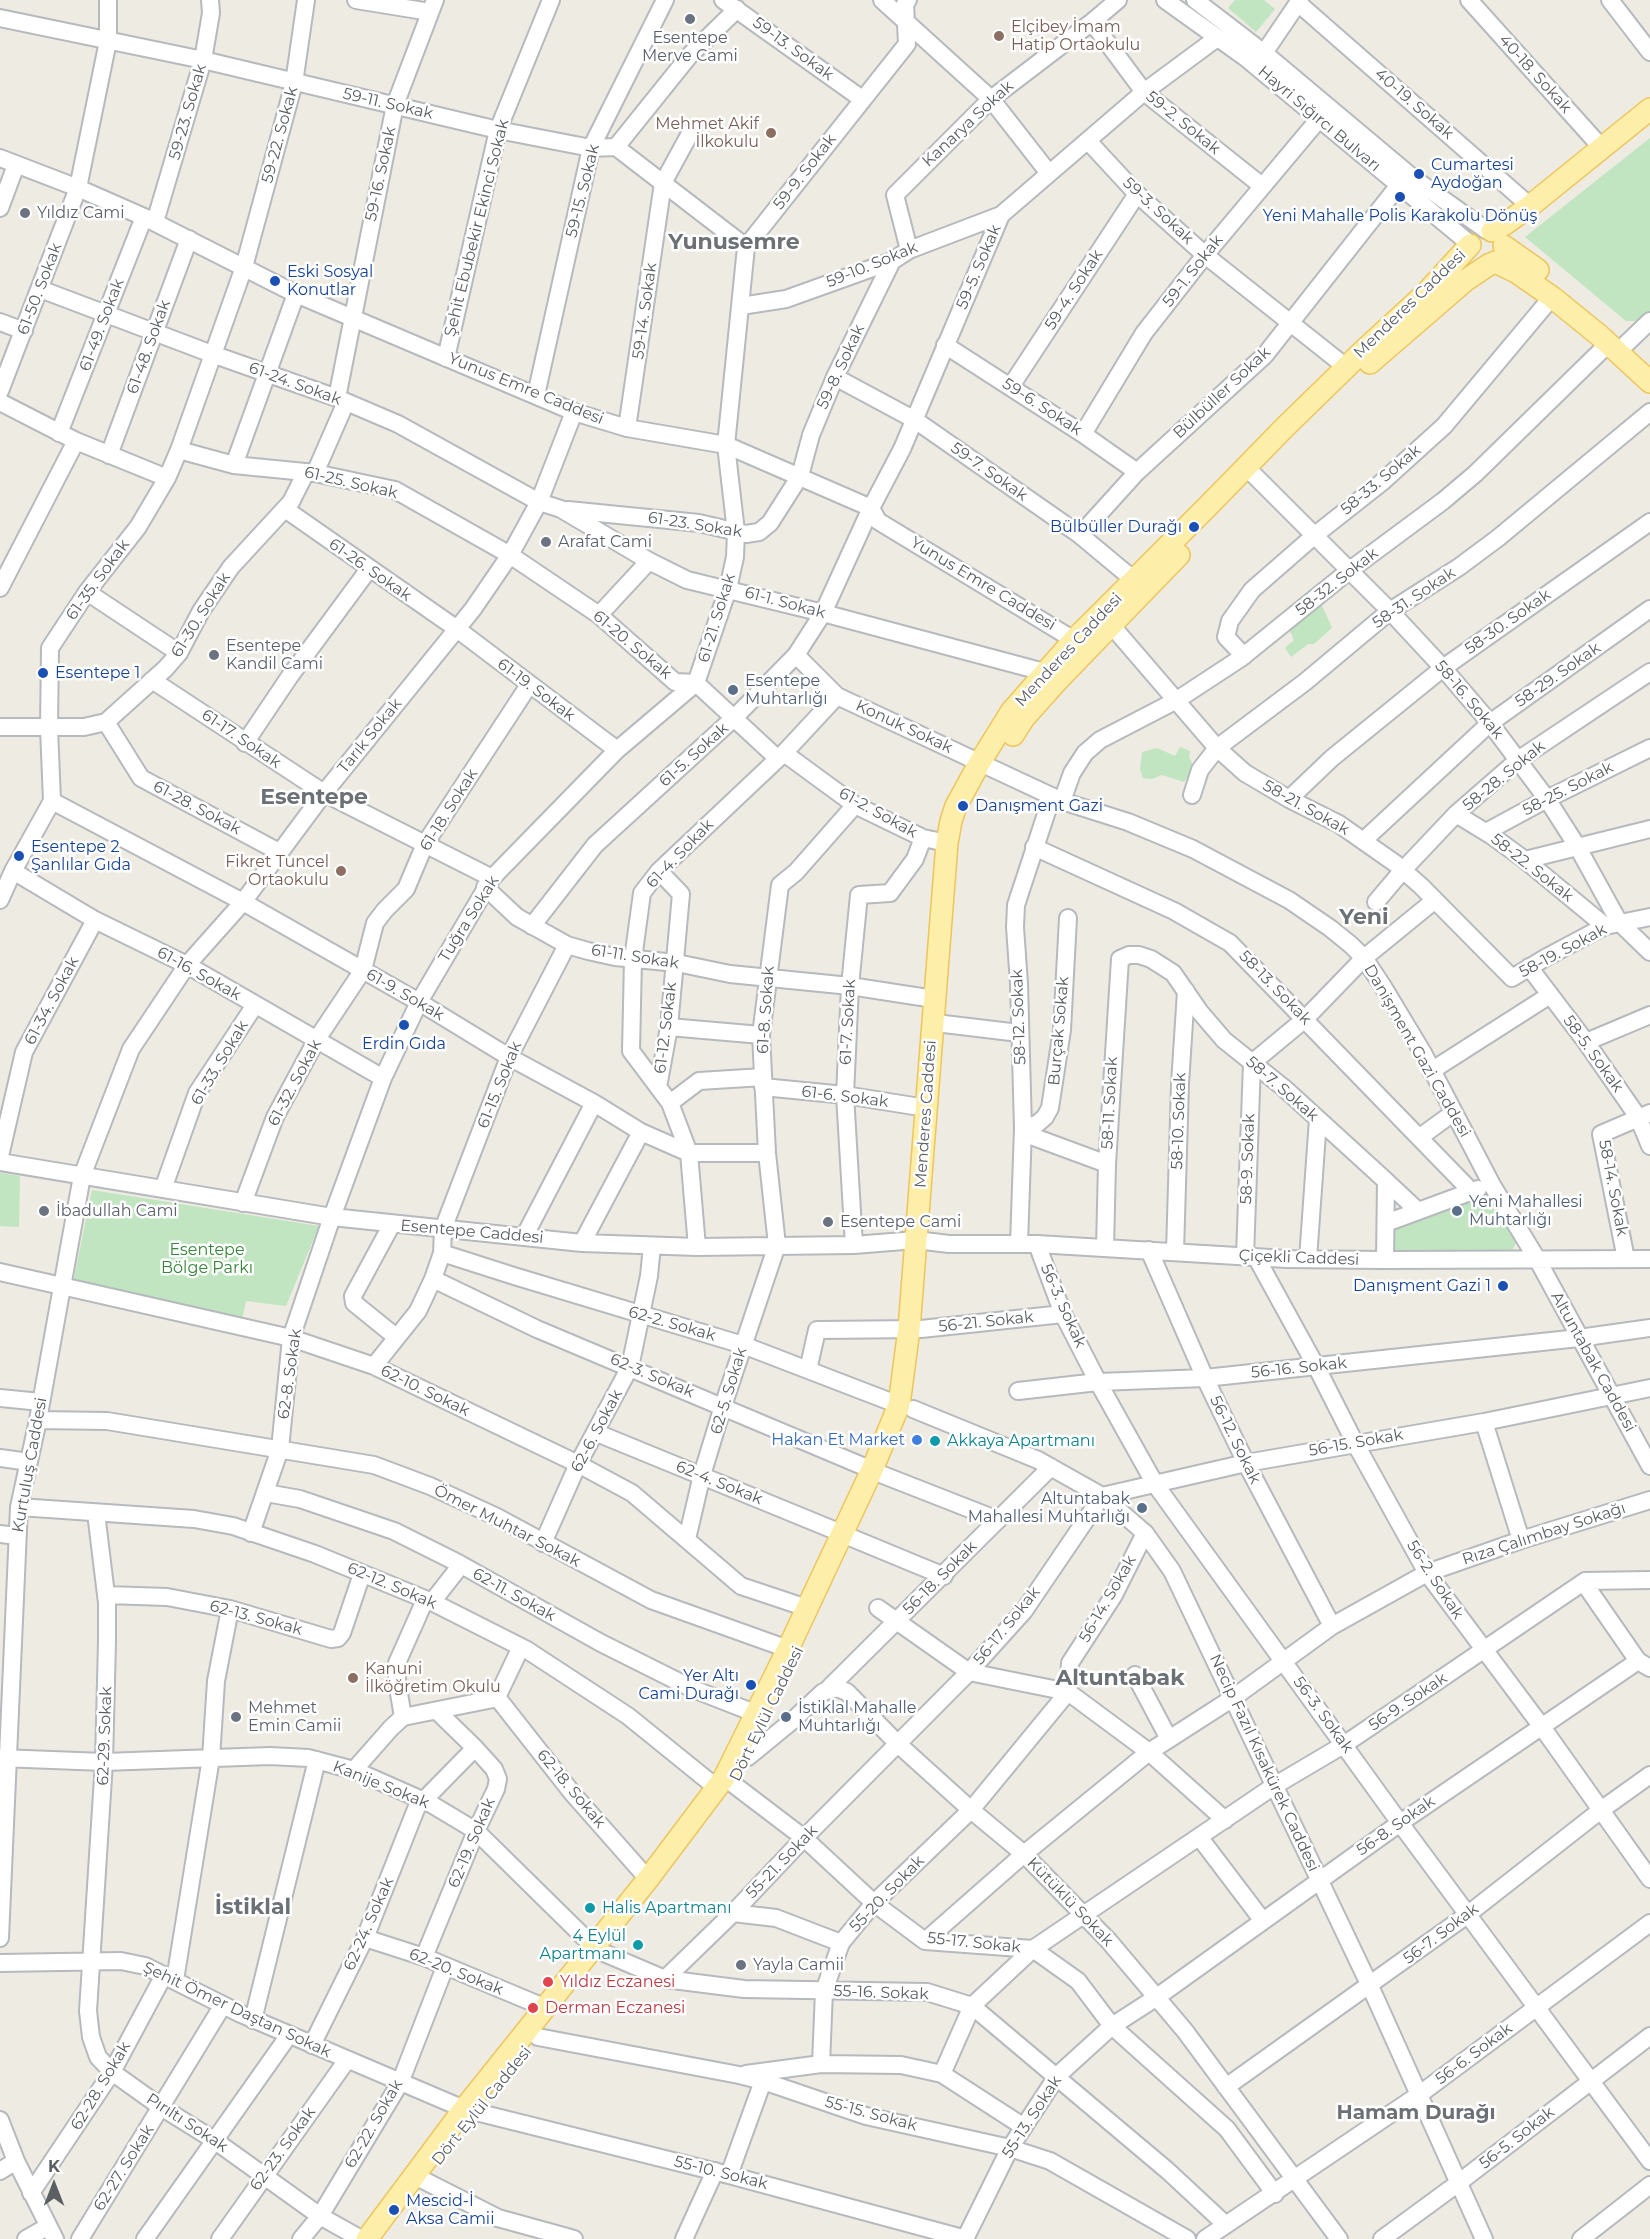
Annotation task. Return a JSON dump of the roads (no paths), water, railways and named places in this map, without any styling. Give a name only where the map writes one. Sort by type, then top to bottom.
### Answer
[{"type":"main road","points":[[1495,246],[1505,224],[1650,110]]},
{"type":"main road","points":[[1470,245],[1473,258],[1481,263],[1495,246],[1650,127]]},
{"type":"main road","name":"Menderes Caddesi","points":[[921,1246],[944,1024],[959,845],[968,812],[986,765],[1011,712],[1074,640],[1346,367],[1425,294],[1470,245]]},
{"type":"main road","name":"Hayri Sığırcı Bulvarı","points":[[1495,246],[1524,277],[1600,336],[1650,366]]},
{"type":"main road","name":"Hayri Sığırcı Bulvarı","points":[[1495,246],[1556,283],[1650,382]]},
{"type":"main road","name":"Menderes Caddesi","points":[[921,1246],[926,1108],[934,999],[947,843],[956,806],[1024,718],[1058,680],[1254,475],[1351,380],[1466,280],[1495,246]]},
{"type":"main road","name":"Dört Eylül Caddesi","points":[[368,2239],[470,2110],[546,2008],[599,1950],[748,1757],[788,1649],[877,1473],[906,1407],[921,1246]]},
{"type":"main road","name":"Dört Eylül Caddesi","points":[[382,2239],[470,2110],[538,2037],[648,1879],[725,1786],[762,1716],[846,1535]]},
{"type":"street","points":[[78,188],[108,41],[108,0]]},
{"type":"street","name":"59-23. Sokak","points":[[149,219],[203,60],[211,13],[210,0]]},
{"type":"street","name":"59-22. Sokak","points":[[244,267],[294,83],[306,0]]},
{"type":"street","points":[[356,0],[433,6]]},
{"type":"street","name":"Şehit Ebubekir Ekinci Sokak","points":[[447,358],[498,130],[551,0]]},
{"type":"street","name":"59-15. Sokak","points":[[536,395],[591,148],[665,0]]},
{"type":"street","points":[[882,0],[991,99],[1048,172]]},
{"type":"street","name":"59-9. Sokak","points":[[746,247],[908,44],[905,4],[908,0]]},
{"type":"street","name":"Kanarya Sokak","points":[[909,250],[895,195],[991,99],[1118,0]]},
{"type":"street","name":"Hayri Sığırcı Bulvarı","points":[[1165,0],[1246,58],[1470,245]]},
{"type":"street","name":"Hayri Sığırcı Bulvarı","points":[[1195,0],[1264,53],[1495,246]]},
{"type":"street","name":"40-18. Sokak","points":[[1469,0],[1601,147]]},
{"type":"street","points":[[1610,0],[1650,52]]},
{"type":"street","points":[[1264,53],[1299,1]]},
{"type":"street","name":"40-19. Sokak","points":[[1299,1],[1530,206]]},
{"type":"street","points":[[726,445],[746,247],[616,147],[730,4]]},
{"type":"street","name":"59-13. Sokak","points":[[730,4],[862,99]]},
{"type":"street","name":"59-16. Sokak","points":[[351,318],[395,105],[433,6]]},
{"type":"street","name":"59-11. Sokak","points":[[0,18],[203,60],[498,130],[591,148],[616,147]]},
{"type":"street","name":"59-2. Sokak","points":[[1092,22],[1144,92],[1262,186]]},
{"type":"street","name":"59-5. Sokak","points":[[871,507],[915,420],[1001,215],[1048,172],[1144,92],[1216,38]]},
{"type":"street","name":"59-1. Sokak","points":[[1083,434],[1144,333],[1205,255],[1319,119]]},
{"type":"street","name":"59-14. Sokak","points":[[627,428],[663,183],[693,128]]},
{"type":"street","name":"59-3. Sokak","points":[[1088,141],[1137,194],[1205,255],[1346,367]]},
{"type":"street","name":"Yunus Emre Caddesi","points":[[0,158],[149,219],[296,294],[574,412],[627,428],[726,445],[871,507],[878,521],[1074,640]]},
{"type":"street","points":[[0,208],[16,165]]},
{"type":"street","name":"Bülbüller Sokak","points":[[1080,535],[1137,472],[1265,356],[1399,185]]},
{"type":"street","name":"61-50. Sokak","points":[[0,391],[78,188]]},
{"type":"street","name":"59-4. Sokak","points":[[1011,386],[1137,194]]},
{"type":"street","name":"59-10. Sokak","points":[[741,306],[786,299],[892,261],[909,250],[1001,215]]},
{"type":"street","name":"61-49. Sokak","points":[[59,434],[107,313],[149,219]]},
{"type":"street","name":"61-48. Sokak","points":[[109,455],[189,239]]},
{"type":"street","name":"59-8. Sokak","points":[[800,476],[811,435],[835,377],[892,261]]},
{"type":"street","name":"61-35. Sokak","points":[[52,801],[49,728],[50,648],[87,592],[138,527],[166,478],[179,450],[244,267]]},
{"type":"street","name":"61-24. Sokak","points":[[40,288],[212,354],[341,400],[398,424],[539,502]]},
{"type":"street","points":[[234,465],[296,294]]},
{"type":"street","name":"58-33. Sokak","points":[[1244,656],[1226,637],[1230,621],[1252,590],[1444,426],[1552,297]]},
{"type":"street","name":"61-30. Sokak","points":[[106,722],[166,668],[179,653],[201,611],[231,567],[291,502],[310,472],[341,400],[351,318]]},
{"type":"street","name":"58-32. Sokak","points":[[1057,798],[1084,753],[1100,740],[1177,700],[1244,656],[1350,570],[1434,508],[1475,474],[1616,344],[1650,321]]},
{"type":"street","points":[[0,322],[24,331]]},
{"type":"street","name":"59-6. Sokak","points":[[945,345],[1011,386],[1137,472]]},
{"type":"street","name":"59-7. Sokak","points":[[835,377],[915,420],[1080,535],[1134,580]]},
{"type":"street","points":[[0,402],[59,434],[166,478]]},
{"type":"street","name":"Tarık Sokak","points":[[82,1176],[131,1049],[187,965],[243,902],[324,794],[473,609],[510,555],[539,502],[574,412]]},
{"type":"street","name":"58-31. Sokak","points":[[1192,795],[1200,771],[1217,748],[1305,682],[1390,611],[1459,567],[1498,538],[1650,412]]},
{"type":"street","points":[[0,588],[76,441]]},
{"type":"street","name":"61-21. Sokak","points":[[696,683],[728,588],[735,556],[736,532],[726,445]]},
{"type":"street","name":"61-25. Sokak","points":[[179,450],[234,465],[310,472],[395,490],[510,555]]},
{"type":"street","name":"58-16. Sokak","points":[[1254,475],[1390,611],[1490,723],[1546,799],[1577,846],[1612,924],[1650,952]]},
{"type":"street","name":"61-23. Sokak","points":[[561,509],[699,523],[746,534],[759,532],[770,523],[800,476]]},
{"type":"street","name":"61-1. Sokak","points":[[539,502],[561,509],[649,561],[687,580],[728,588],[1044,672]]},
{"type":"street","name":"61-5. Sokak","points":[[532,926],[595,845],[735,717],[796,655],[823,613],[871,507]]},
{"type":"street","name":"61-26. Sokak","points":[[285,509],[457,629]]},
{"type":"street","name":"58-30. Sokak","points":[[1289,799],[1332,758],[1443,668],[1650,522]]},
{"type":"street","name":"61-20. Sokak","points":[[510,555],[599,615],[675,682],[696,683],[781,755]]},
{"type":"street","points":[[599,615],[649,561]]},
{"type":"street","points":[[245,743],[290,676],[369,569]]},
{"type":"street","points":[[87,592],[179,653]]},
{"type":"street","name":"58-29. Sokak","points":[[1363,841],[1490,723],[1650,609]]},
{"type":"street","name":"58-21. Sokak","points":[[1112,626],[1217,748],[1245,773],[1289,799],[1339,824],[1403,870],[1512,978]]},
{"type":"street","name":"61-19. Sokak","points":[[457,629],[617,750]]},
{"type":"street","name":"Konuk Sokak","points":[[796,655],[837,696],[986,765]]},
{"type":"street","name":"58-28. Sokak","points":[[1377,902],[1403,870],[1456,814],[1518,760],[1650,672]]},
{"type":"street","name":"61-17. Sokak","points":[[152,680],[324,794],[425,844],[488,883]]},
{"type":"street","name":"Tuğra Sokak","points":[[332,1216],[383,1078],[419,1002],[488,883],[617,750],[696,683]]},
{"type":"street","name":"61-18. Sokak","points":[[363,970],[375,923],[406,889],[425,844],[530,685]]},
{"type":"street","name":"61-4. Sokak","points":[[697,1247],[689,1153],[670,1103],[631,1051],[633,959],[642,893],[659,871],[781,755],[837,696]]},
{"type":"street","points":[[0,727],[84,727],[106,722]]},
{"type":"street","name":"61-28. Sokak","points":[[106,722],[141,778],[279,852]]},
{"type":"street","name":"58-25. Sokak","points":[[1486,832],[1546,799],[1650,748]]},
{"type":"street","name":"61-2. Sokak","points":[[781,755],[855,804],[923,838],[947,843]]},
{"type":"street","name":"Danişment Gazi Caddesi","points":[[986,765],[1057,798],[1128,822],[1193,849],[1246,876],[1289,900],[1330,928],[1364,958],[1382,985],[1492,1185],[1537,1259]]},
{"type":"street","name":"58-12. Sokak","points":[[1019,1244],[1023,1130],[1016,905],[1034,847],[1057,798]]},
{"type":"street","points":[[0,900],[13,871],[52,801]]},
{"type":"street","name":"61-9. Sokak","points":[[52,801],[243,902],[419,1002],[509,1057],[594,1103],[640,1132],[689,1153],[767,1153]]},
{"type":"street","name":"61-8. Sokak","points":[[777,1245],[767,1153],[761,1035],[780,885],[796,872],[855,804]]},
{"type":"street","name":"58-22. Sokak","points":[[1456,814],[1486,832],[1612,924]]},
{"type":"street","points":[[1525,860],[1650,829]]},
{"type":"street","name":"61-7. Sokak","points":[[854,1245],[845,1095],[850,987],[859,895],[890,893],[915,859],[923,838]]},
{"type":"street","name":"58-13. Sokak","points":[[1034,847],[1173,912],[1230,943],[1471,1191]]},
{"type":"street","name":"61-16. Sokak","points":[[13,871],[95,920],[187,965],[383,1078]]},
{"type":"street","name":"61-12. Sokak","points":[[658,1087],[669,1027],[681,894],[659,871]]},
{"type":"street","name":"61-11. Sokak","points":[[488,883],[517,917],[567,945],[615,957],[673,963],[767,979],[850,987],[934,999]]},
{"type":"street","points":[[1252,1063],[1305,1019],[1364,958],[1435,900]]},
{"type":"street","name":"58-19. Sokak","points":[[1512,978],[1612,924],[1650,917]]},
{"type":"street","name":"Burçak Sokak","points":[[1023,1130],[1037,1124],[1050,1108],[1062,1030],[1068,918]]},
{"type":"street","name":"61-34. Sokak","points":[[0,1156],[24,1052],[95,920]]},
{"type":"street","name":"61-15. Sokak","points":[[374,1366],[418,1311],[433,1279],[442,1253],[443,1229],[509,1057],[567,945]]},
{"type":"street","name":"58-7. Sokak","points":[[1120,959],[1129,955],[1138,955],[1151,959],[1173,973],[1224,1040],[1284,1088],[1417,1210]]},
{"type":"street","name":"58-11. Sokak","points":[[1105,1248],[1107,1164],[1120,959]]},
{"type":"street","name":"58-5. Sokak","points":[[1529,967],[1644,1115],[1650,1146]]},
{"type":"street","name":"61-32. Sokak","points":[[243,1203],[275,1117],[317,1039],[363,970]]},
{"type":"street","name":"58-10. Sokak","points":[[1175,1251],[1180,1084],[1186,991]]},
{"type":"street","points":[[1431,1071],[1550,995]]},
{"type":"street","name":"61-33. Sokak","points":[[163,1189],[197,1093],[255,1005]]},
{"type":"street","points":[[1586,1042],[1650,1015]]},
{"type":"street","points":[[944,1024],[1019,1033]]},
{"type":"street","points":[[669,1027],[761,1035]]},
{"type":"street","name":"58-9. Sokak","points":[[1250,1256],[1252,1063]]},
{"type":"street","name":"61-6. Sokak","points":[[670,1103],[699,1081],[763,1082],[926,1108]]},
{"type":"street","points":[[524,1237],[594,1103]]},
{"type":"street","points":[[1420,1137],[1454,1113]]},
{"type":"street","name":"58-14. Sokak","points":[[1626,1259],[1601,1134],[1644,1115]]},
{"type":"street","points":[[1308,1259],[1318,1119]]},
{"type":"street","points":[[1023,1130],[1107,1164]]},
{"type":"street","points":[[582,1243],[640,1132]]},
{"type":"street","name":"Esentepe Caddesi","points":[[0,1162],[332,1216],[582,1243],[697,1247],[949,1244]]},
{"type":"street","name":"Kurtuluş Caddesi","points":[[0,1938],[3,1758],[19,1507],[38,1420],[82,1176]]},
{"type":"street","points":[[1385,1260],[1386,1181]]},
{"type":"street","points":[[1386,1222],[1492,1185]]},
{"type":"street","name":"62-8. Sokak","points":[[251,1533],[280,1449],[291,1338],[332,1216]]},
{"type":"street","points":[[392,1224],[353,1296],[354,1303],[396,1337]]},
{"type":"street","name":"Çiçekli Caddesi","points":[[949,1244],[1037,1244],[1308,1259],[1650,1258]]},
{"type":"street","name":"56-3. Sokak","points":[[1037,1244],[1064,1314],[1098,1382],[1155,1484],[1467,1915],[1650,2161]]},
{"type":"street","name":"62-5. Sokak","points":[[687,1539],[702,1475],[723,1406],[777,1245]]},
{"type":"street","name":"62-6. Sokak","points":[[543,1542],[578,1464],[597,1433],[630,1367],[649,1276],[652,1246]]},
{"type":"street","name":"56-12. Sokak","points":[[1149,1250],[1205,1378],[1246,1463],[1332,1626]]},
{"type":"street","name":"62-2. Sokak","points":[[442,1253],[743,1345],[906,1407]]},
{"type":"street","name":"56-2. Sokak","points":[[1250,1256],[1316,1366],[1355,1443],[1427,1573],[1542,1727],[1650,1880]]},
{"type":"street","name":"Altuntabak Caddesi","points":[[1537,1259],[1650,1466]]},
{"type":"street","name":"62-10. Sokak","points":[[0,1272],[291,1338],[374,1366],[578,1464],[632,1493],[741,1586],[807,1608]]},
{"type":"street","name":"62-3. Sokak","points":[[433,1279],[537,1329],[877,1473],[998,1520]]},
{"type":"street","name":"56-21. Sokak","points":[[808,1370],[818,1330],[915,1329],[1064,1314]]},
{"type":"street","name":"56-16. Sokak","points":[[1018,1391],[1098,1382],[1205,1378],[1579,1338],[1650,1328]]},
{"type":"street","name":"56-15. Sokak","points":[[1102,1496],[1246,1463],[1484,1422],[1650,1388]]},
{"type":"street","points":[[0,1398],[41,1402]]},
{"type":"street","name":"Necip Fazıl Kısakürek Caddesi","points":[[906,1407],[1051,1467],[1102,1496],[1145,1533],[1173,1571],[1370,1986],[1420,2094],[1457,2184],[1484,2239]]},
{"type":"street","name":"Ömer Muhtar Sokak","points":[[38,1420],[107,1421],[374,1465],[439,1490],[497,1517],[651,1600],[788,1649]]},
{"type":"street","points":[[1484,1422],[1521,1540]]},
{"type":"street","name":"62-4. Sokak","points":[[597,1433],[944,1576]]},
{"type":"street","points":[[0,1458],[29,1462]]},
{"type":"street","name":"56-18. Sokak","points":[[828,1689],[1051,1467]]},
{"type":"street","name":"62-11. Sokak","points":[[266,1492],[300,1499],[394,1531],[461,1565],[601,1643],[693,1689],[779,1725],[792,1722]]},
{"type":"street","name":"56-17. Sokak","points":[[898,1744],[969,1672],[1023,1611],[1102,1496]]},
{"type":"street","name":"Rıza Çalımbay Sokağı","points":[[926,1941],[1024,1854],[1149,1752],[1233,1698],[1332,1626],[1427,1573],[1521,1540],[1650,1500]]},
{"type":"street","name":"62-12. Sokak","points":[[19,1507],[194,1519],[233,1526],[315,1554],[428,1601],[521,1647],[628,1716],[725,1786]]},
{"type":"street","name":"62-29. Sokak","points":[[93,1961],[104,1762],[107,1641],[106,1595],[96,1513]]},
{"type":"street","name":"56-14. Sokak","points":[[1068,1692],[1070,1663],[1114,1595],[1145,1533]]},
{"type":"street","points":[[0,1534],[17,1536]]},
{"type":"street","points":[[404,1717],[397,1682],[397,1663],[428,1601],[461,1565]]},
{"type":"street","name":"62-13. Sokak","points":[[106,1595],[167,1597],[230,1609],[335,1639],[342,1633],[362,1574]]},
{"type":"street","points":[[1584,1583],[1650,1580]]},
{"type":"street","points":[[1584,1583],[1644,1664]]},
{"type":"street","name":"56-9. Sokak","points":[[972,2006],[1033,1949],[1274,1786],[1345,1744],[1584,1583]]},
{"type":"street","points":[[878,1608],[969,1672],[1068,1692],[1149,1752],[1225,1820]]},
{"type":"street","name":"62-28. Sokak","points":[[31,2193],[112,2072],[170,1978],[211,1758],[216,1681],[230,1609]]},
{"type":"street","points":[[354,1770],[391,1728],[404,1717],[493,1699],[521,1647]]},
{"type":"street","name":"56-8. Sokak","points":[[1157,1997],[1400,1823],[1542,1727],[1644,1664]]},
{"type":"street","points":[[1135,1675],[1169,1739]]},
{"type":"street","name":"Kütüklü Sokak","points":[[828,1689],[837,1688],[847,1692],[898,1744],[1024,1854],[1085,1914],[1157,1997],[1340,2239]]},
{"type":"street","points":[[748,1757],[792,1722],[828,1689]]},
{"type":"street","points":[[971,1810],[1068,1692]]},
{"type":"street","name":"62-18. Sokak","points":[[496,1696],[573,1794],[648,1879]]},
{"type":"street","name":"62-19. Sokak","points":[[424,1957],[476,1831],[496,1789],[498,1779],[494,1769],[437,1711]]},
{"type":"street","name":"55-21. Sokak","points":[[666,1979],[898,1744]]},
{"type":"street","name":"62-24. Sokak","points":[[312,2045],[365,1938],[422,1800],[475,1748]]},
{"type":"street","name":"Kanije Sokak","points":[[3,1758],[104,1762],[270,1756],[317,1760],[354,1770],[422,1800],[476,1831],[599,1950]]},
{"type":"street","points":[[254,2020],[317,1760]]},
{"type":"street","name":"56-7. Sokak","points":[[1226,2086],[1467,1915],[1601,1810],[1650,1775]]},
{"type":"street","name":"55-17. Sokak","points":[[725,1786],[804,1838],[874,1903],[926,1941],[1033,1949],[1078,1980],[1112,2026],[1227,2129],[1275,2194]]},
{"type":"street","name":"55-20. Sokak","points":[[821,2064],[824,1991],[841,1942],[874,1903],[971,1810]]},
{"type":"street","points":[[1200,1838],[1263,1921]]},
{"type":"street","points":[[733,1913],[776,1918],[841,1942]]},
{"type":"street","name":"56-6. Sokak","points":[[1205,2239],[1275,2194],[1420,2094],[1650,1923]]},
{"type":"street","name":"62-20. Sokak","points":[[365,1938],[424,1957],[546,2008]]},
{"type":"street","name":"55-16. Sokak","points":[[599,1950],[666,1979],[744,1989],[927,1992],[972,2006],[1168,2171],[1227,2225]]},
{"type":"street","name":"Pırıltı Sokak","points":[[93,1961],[88,2011],[91,2037],[98,2057],[112,2072],[265,2175],[320,2216],[361,2239]]},
{"type":"street","name":"Şehit Ömer Daştan Sokak","points":[[0,1963],[121,1961],[145,1966],[254,2020],[400,2083],[470,2110]]},
{"type":"street","name":"62-22. Sokak","points":[[302,2239],[320,2216],[400,2083],[445,1967]]},
{"type":"street","name":"55-13. Sokak","points":[[965,2239],[1010,2148],[1057,2076],[1112,2026],[1157,1997]]},
{"type":"street","name":"62-27. Sokak","points":[[80,2239],[223,2005]]},
{"type":"street","points":[[942,2074],[972,2006]]},
{"type":"street","points":[[145,2239],[289,2035]]},
{"type":"street","name":"56-5. Sokak","points":[[1382,2239],[1650,2036]]},
{"type":"street","name":"55-15. Sokak","points":[[538,2037],[739,2075],[866,2116],[1010,2148],[1050,2161],[1187,2239]]},
{"type":"street","name":"62-23. Sokak","points":[[220,2239],[347,2060]]},
{"type":"street","points":[[739,2075],[821,2064],[901,2065],[942,2074],[1023,2127]]},
{"type":"street","points":[[684,2239],[722,2173],[763,2081]]},
{"type":"street","name":"55-10. Sokak","points":[[470,2110],[722,2173],[965,2239]]},
{"type":"street","points":[[0,2120],[16,2161],[51,2233],[26,2239]]},
{"type":"street","points":[[0,2171],[16,2161]]},
{"type":"street","points":[[423,2180],[498,2218],[574,2239]]},
{"type":"street","points":[[1581,2239],[1650,2185]]},
{"type":"place","name":"Esentepe Merve Cami","points":[[690,19]]},
{"type":"place","name":"Elçibey İmam Hatip Ortaokulu","points":[[999,36]]},
{"type":"place","name":"Mehmet Akif İlkokulu","points":[[771,133]]},
{"type":"place","name":"Cumartesi Aydoğan","points":[[1419,174]]},
{"type":"place","name":"Yeni Mahalle Polis Karakolu Dönüş","points":[[1400,197]]},
{"type":"place","name":"Yıldız Cami","points":[[25,213]]},
{"type":"place","name":"Eski Sosyal Konutlar","points":[[275,281]]},
{"type":"place","name":"Bülbüller Durağı","points":[[1194,527]]},
{"type":"place","name":"Arafat Cami","points":[[546,542]]},
{"type":"place","name":"Esentepe Kandil Cami","points":[[214,655]]},
{"type":"place","name":"Esentepe 1","points":[[43,673]]},
{"type":"place","name":"Esentepe Muhtarlığı","points":[[733,690]]},
{"type":"place","name":"Danışment Gazi","points":[[963,806]]},
{"type":"place","name":"Esentepe 2 Şanlılar Gıda","points":[[19,856]]},
{"type":"place","name":"Fikret Tuncel Ortaokulu","points":[[341,871]]},
{"type":"place","name":"Erdin Gıda","points":[[404,1025]]},
{"type":"place","name":"İbadullah Cami","points":[[44,1211]]},
{"type":"place","name":"Yeni Mahallesi Muhtarlığı","points":[[1457,1211]]},
{"type":"place","name":"Esentepe Cami","points":[[828,1222]]},
{"type":"place","name":"Danışment Gazi 1","points":[[1503,1286]]},
{"type":"place","name":"Hakan Et Market","points":[[917,1440]]},
{"type":"place","name":"Akkaya Apartmanı","points":[[935,1441]]},
{"type":"place","name":"Altuntabak Mahallesi Muhtarlığı","points":[[1142,1508]]},
{"type":"place","name":"Kanuni İlköğretim Okulu","points":[[353,1678]]},
{"type":"place","name":"Yer Altı Cami Durağı","points":[[751,1685]]},
{"type":"place","name":"Mehmet Emin Camii","points":[[236,1717]]},
{"type":"place","name":"İstiklal Mahalle Muhtarlığı","points":[[786,1717]]},
{"type":"place","name":"Halis Apartmanı","points":[[590,1908]]},
{"type":"place","name":"4 Eylül Apartmanı","points":[[638,1945]]},
{"type":"place","name":"Yayla Camii","points":[[741,1965]]},
{"type":"place","name":"Yıldız Eczanesi","points":[[548,1982]]},
{"type":"place","name":"Derman Eczanesi","points":[[533,2008]]},
{"type":"place","name":"Mescid-İ Aksa Camii","points":[[394,2210]]},
{"type":"district","name":"Yunusemre","points":[[734,243]]},
{"type":"district","name":"Esentepe","points":[[314,798]]},
{"type":"district","name":"Yeni","points":[[1364,918]]},
{"type":"district","name":"Altuntabak","points":[[1120,1679]]},
{"type":"district","name":"İstiklal","points":[[253,1908]]},
{"type":"district","name":"Hamam Durağı","points":[[1416,2113]]},
{"type":"park label","name":"Esentepe Bölge Parkı","points":[[207,1259]]}]
